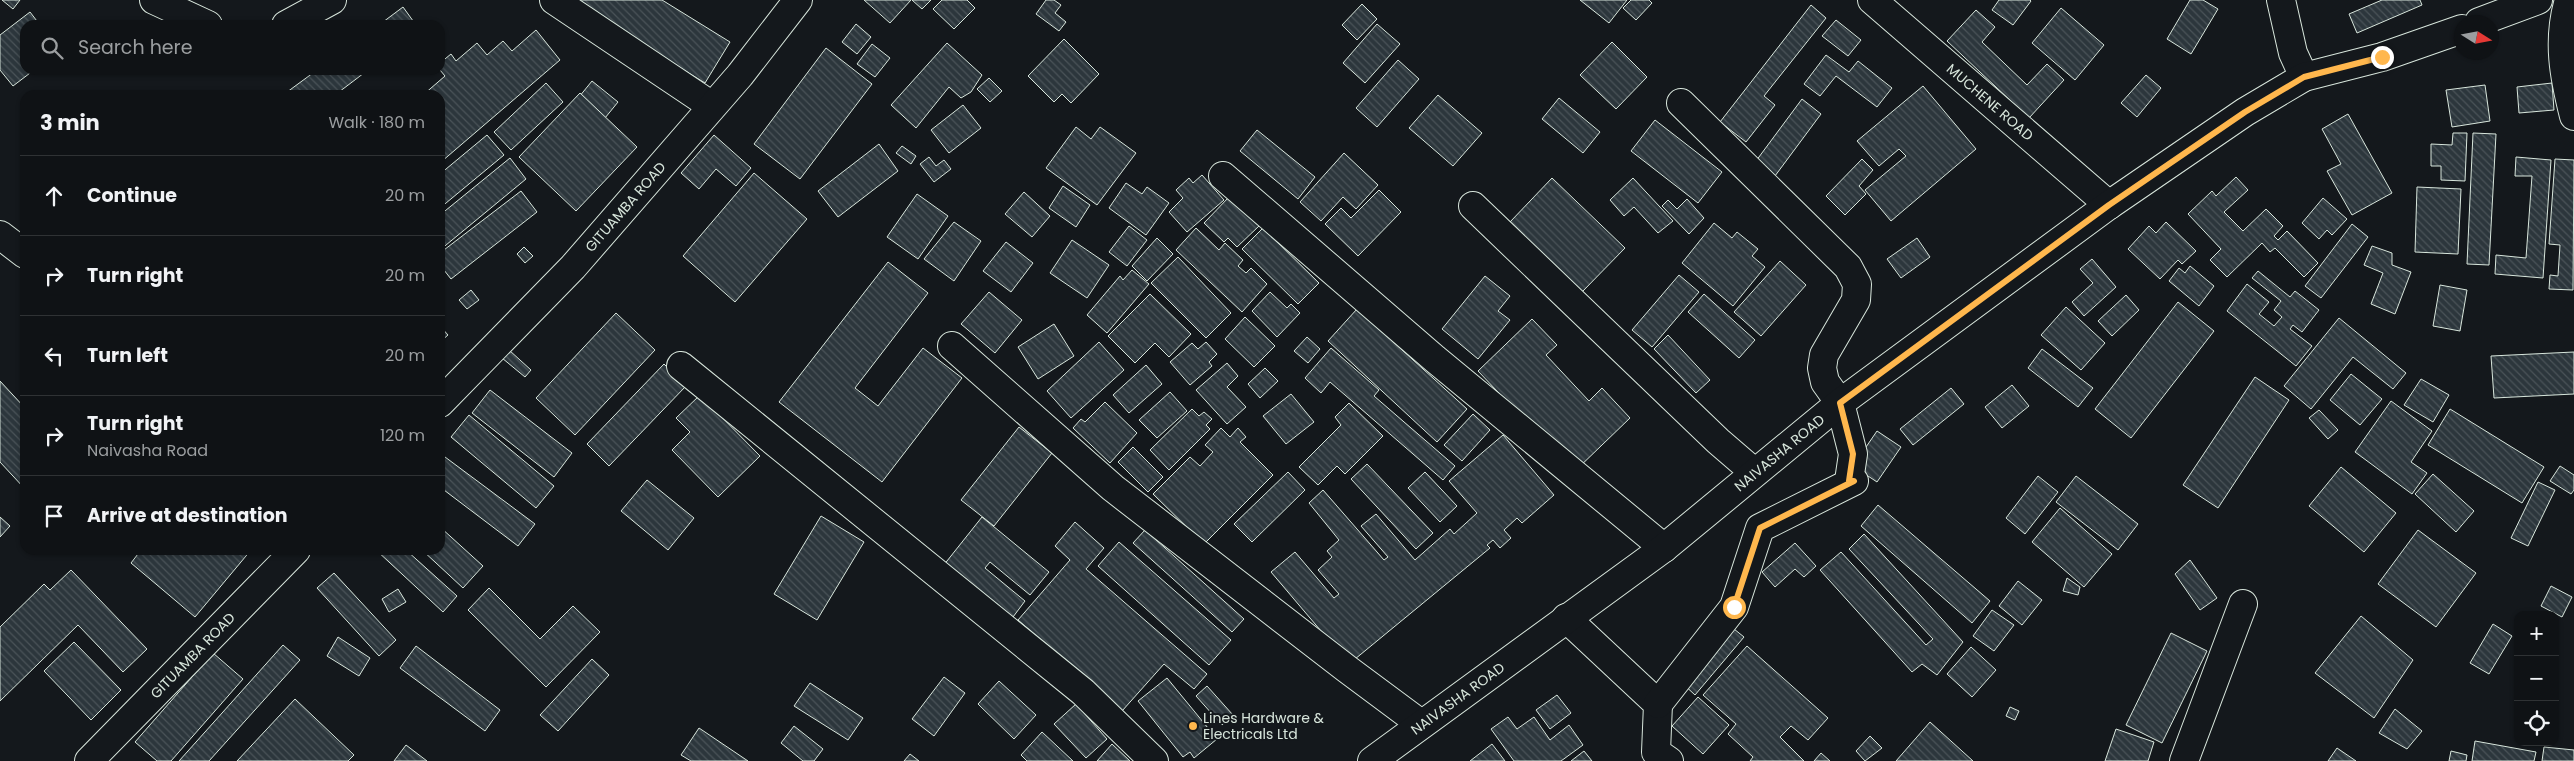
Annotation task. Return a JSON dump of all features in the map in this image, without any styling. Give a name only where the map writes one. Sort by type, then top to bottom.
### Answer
[{"type":"street","points":[[154,0],[197,20]]},
{"type":"street","points":[[295,20],[332,0]]},
{"type":"street","points":[[554,0],[712,106]]},
{"type":"street","name":"GITUAMBA ROAD","points":[[445,398],[573,267],[740,75],[798,0]]},
{"type":"street","name":"MUCHENE ROAD","points":[[1872,0],[2109,205]]},
{"type":"street","points":[[2281,0],[2294,53],[2304,77]]},
{"type":"street","points":[[2498,15],[2538,0]]},
{"type":"street","points":[[2569,0],[2564,15],[2562,44],[2563,75],[2574,116]]},
{"type":"street","name":"NAIVASHA ROAD","points":[[1372,761],[1664,548],[1840,403],[2109,205],[2245,112],[2304,77],[2382,57],[2454,32]]},
{"type":"street","points":[[1669,761],[1656,752],[1658,704],[1734,607],[1760,528],[1854,481],[1849,481],[1853,454],[1840,403],[1825,382],[1822,368],[1824,356],[1856,300],[1857,284],[1848,267],[1680,103]]},
{"type":"street","points":[[1223,176],[1435,359],[1664,548]]},
{"type":"street","points":[[1472,206],[1754,472]]},
{"type":"street","points":[[0,235],[20,250]]},
{"type":"street","points":[[952,346],[1114,488],[1347,670],[1421,724]]},
{"type":"street","points":[[681,366],[1083,692],[1154,761]]},
{"type":"street","name":"GITUAMBA ROAD","points":[[89,761],[291,555]]},
{"type":"street","points":[[2184,761],[2243,604]]},
{"type":"street","points":[[1566,618],[1658,704]]},
{"type":"building","points":[[2,0],[20,0],[13,9]]},
{"type":"building","points":[[570,0],[662,0],[730,42],[705,83]]},
{"type":"building","points":[[864,0],[911,0],[890,23]]},
{"type":"building","points":[[912,0],[931,0],[922,9]]},
{"type":"building","points":[[942,0],[967,0],[975,8],[954,29],[933,9]]},
{"type":"building","points":[[1046,0],[1054,0],[1061,5],[1055,13],[1066,22],[1059,31],[1036,14]]},
{"type":"building","points":[[1580,0],[1627,0],[1609,23]]},
{"type":"building","points":[[1631,0],[1649,0],[1652,3],[1636,20],[1623,8]]},
{"type":"building","points":[[1999,0],[2031,1],[2013,25],[1992,10]]},
{"type":"building","points":[[2190,0],[2203,0],[2218,9],[2191,54],[2167,39]]},
{"type":"building","points":[[2382,0],[2420,0],[2422,5],[2357,33],[2349,14]]},
{"type":"building","points":[[1362,4],[1377,19],[1357,40],[1342,25]]},
{"type":"building","points":[[1811,5],[1826,18],[1764,96],[1775,105],[1746,142],[1720,122]]},
{"type":"building","points":[[403,7],[412,20],[386,20]]},
{"type":"building","points":[[2061,8],[2104,45],[2075,80],[2032,43]]},
{"type":"building","points":[[1976,10],[1995,27],[1982,42],[2027,85],[2047,64],[2064,80],[2029,118],[1947,41]]},
{"type":"building","points":[[30,12],[36,20],[20,20],[20,75],[27,75],[13,86],[0,70],[0,35]]},
{"type":"building","points":[[1836,20],[1861,40],[1848,56],[1822,36]]},
{"type":"building","points":[[856,24],[871,37],[857,54],[842,42]]},
{"type":"building","points":[[1377,24],[1400,44],[1365,83],[1343,63]]},
{"type":"building","points":[[536,30],[560,60],[445,159],[445,90],[429,90],[445,76],[445,59],[451,54],[456,61],[477,43],[487,55],[503,41],[512,51]]},
{"type":"building","points":[[1064,39],[1099,74],[1071,103],[1062,94],[1054,102],[1028,76]]},
{"type":"building","points":[[1612,42],[1647,77],[1616,109],[1580,75]]},
{"type":"building","points":[[947,43],[982,75],[971,92],[961,98],[949,87],[916,128],[891,105]]},
{"type":"building","points":[[872,44],[890,58],[875,77],[857,64]]},
{"type":"building","points":[[826,48],[872,84],[800,179],[754,144]]},
{"type":"building","points":[[1826,55],[1849,72],[1858,61],[1892,88],[1877,107],[1836,76],[1820,96],[1804,84]]},
{"type":"building","points":[[1398,60],[1419,79],[1377,127],[1356,108]]},
{"type":"building","points":[[310,75],[361,75],[342,90],[290,90]]},
{"type":"building","points":[[2146,75],[2161,88],[2137,117],[2121,103]]},
{"type":"building","points":[[989,78],[1002,91],[990,102],[977,89]]},
{"type":"building","points":[[592,81],[618,102],[605,118],[579,97]]},
{"type":"building","points":[[546,83],[563,102],[511,150],[494,132]]},
{"type":"building","points":[[2552,83],[2554,110],[2519,113],[2517,87]]},
{"type":"building","points":[[2485,85],[2490,121],[2452,127],[2446,90]]},
{"type":"building","points":[[1923,86],[1976,149],[1891,221],[1865,190],[1906,156],[1899,149],[1879,166],[1857,141]]},
{"type":"building","points":[[580,93],[637,147],[576,211],[519,157]]},
{"type":"building","points":[[1438,95],[1482,133],[1453,166],[1409,128]]},
{"type":"building","points":[[1559,98],[1600,132],[1583,153],[1542,119]]},
{"type":"building","points":[[1802,99],[1821,114],[1772,180],[1753,165]]},
{"type":"building","points":[[963,105],[981,128],[949,153],[931,130]]},
{"type":"building","points":[[2348,114],[2392,193],[2352,215],[2327,171],[2341,164],[2322,129]]},
{"type":"building","points":[[1655,120],[1722,172],[1698,203],[1631,151]]},
{"type":"building","points":[[1076,127],[1091,139],[1100,127],[1136,153],[1097,205],[1046,168]]},
{"type":"building","points":[[1257,130],[1315,177],[1298,199],[1240,151]]},
{"type":"building","points":[[2453,133],[2467,133],[2465,181],[2441,180],[2441,166],[2431,166],[2431,144],[2452,145]]},
{"type":"building","points":[[2473,133],[2496,134],[2489,265],[2467,264]]},
{"type":"building","points":[[487,135],[504,155],[445,204],[445,170]]},
{"type":"building","points":[[714,135],[751,168],[736,186],[716,169],[699,189],[681,173]]},
{"type":"building","points":[[879,144],[898,171],[838,217],[818,191]]},
{"type":"building","points":[[902,146],[916,156],[911,164],[896,153]]},
{"type":"building","points":[[1344,153],[1378,185],[1356,209],[1343,197],[1321,221],[1300,202]]},
{"type":"building","points":[[929,157],[936,166],[944,160],[951,169],[934,182],[920,164]]},
{"type":"building","points":[[2516,157],[2551,160],[2543,278],[2495,274],[2496,255],[2526,258],[2532,176],[2515,176]]},
{"type":"building","points":[[510,158],[526,179],[445,246],[445,211]]},
{"type":"building","points":[[1862,159],[1873,170],[1859,186],[1866,194],[1845,215],[1826,196]]},
{"type":"building","points":[[2555,159],[2574,160],[2573,290],[2549,289],[2550,275],[2558,276],[2560,245],[2549,244]]},
{"type":"building","points":[[754,173],[807,219],[735,302],[683,256]]},
{"type":"building","points":[[1202,175],[1224,200],[1187,232],[1169,212],[1183,198],[1176,190],[1189,178],[1193,183]]},
{"type":"building","points":[[2236,177],[2248,190],[2224,212],[2243,231],[2266,209],[2283,226],[2274,236],[2278,240],[2287,231],[2318,263],[2304,277],[2275,248],[2270,252],[2262,243],[2227,277],[2210,260],[2221,249],[2188,214],[2212,191],[2216,196]]},
{"type":"building","points":[[1552,178],[1625,248],[1582,292],[1510,222]]},
{"type":"building","points":[[1633,178],[1673,221],[1658,233],[1634,207],[1624,216],[1610,200]]},
{"type":"building","points":[[1126,183],[1142,194],[1147,187],[1169,203],[1146,235],[1109,208]]},
{"type":"building","points":[[1063,186],[1090,205],[1076,227],[1049,208]]},
{"type":"building","points":[[2417,187],[2461,189],[2458,254],[2415,252]]},
{"type":"building","points":[[1379,190],[1401,212],[1358,256],[1325,224],[1341,208],[1351,218]]},
{"type":"building","points":[[521,191],[537,212],[451,279],[445,271],[445,249]]},
{"type":"building","points":[[1024,192],[1050,216],[1032,237],[1005,214]]},
{"type":"building","points":[[917,194],[948,216],[918,259],[887,237]]},
{"type":"building","points":[[1229,197],[1259,226],[1237,247],[1228,238],[1224,242],[1204,223]]},
{"type":"building","points":[[2323,198],[2347,219],[2332,235],[2327,230],[2319,239],[2302,223]]},
{"type":"building","points":[[1687,199],[1704,218],[1689,234],[1662,206],[1668,200],[1677,209]]},
{"type":"building","points":[[954,222],[981,241],[954,281],[924,259]]},
{"type":"building","points":[[2166,222],[2196,251],[2182,264],[2178,260],[2160,279],[2128,249],[2149,226],[2156,233]]},
{"type":"building","points":[[1714,223],[1732,238],[1737,232],[1758,249],[1752,256],[1765,267],[1733,306],[1682,263]]},
{"type":"building","points":[[2352,224],[2368,237],[2321,298],[2305,286]]},
{"type":"building","points":[[1129,226],[1147,240],[1127,266],[1109,252]]},
{"type":"building","points":[[1196,228],[1219,250],[1225,243],[1243,260],[1238,266],[1246,273],[1251,268],[1267,284],[1242,312],[1176,250]]},
{"type":"building","points":[[1263,228],[1319,283],[1298,304],[1242,249]]},
{"type":"building","points":[[1157,238],[1173,254],[1147,281],[1132,266]]},
{"type":"building","points":[[1917,238],[1930,257],[1901,278],[1887,259]]},
{"type":"building","points":[[1072,240],[1109,265],[1087,298],[1050,273]]},
{"type":"building","points":[[1006,242],[1033,263],[1011,292],[983,271]]},
{"type":"building","points":[[2372,246],[2392,253],[2392,265],[2411,272],[2395,314],[2371,304],[2383,273],[2364,265]]},
{"type":"building","points":[[524,247],[533,256],[525,263],[517,254]]},
{"type":"building","points":[[1178,257],[1231,313],[1206,338],[1151,283]]},
{"type":"building","points":[[2092,259],[2116,287],[2084,316],[2072,302],[2093,283],[2080,269]]},
{"type":"building","points":[[1780,261],[1806,285],[1761,336],[1734,312]]},
{"type":"building","points":[[888,262],[928,293],[855,388],[878,406],[923,348],[962,378],[882,482],[779,402]]},
{"type":"building","points":[[2190,266],[2214,286],[2199,306],[2169,281],[2179,268],[2185,273]]},
{"type":"building","points":[[1132,270],[1149,284],[1107,333],[1087,315],[1120,276],[1123,280]]},
{"type":"building","points":[[2258,271],[2290,297],[2295,291],[2319,310],[2302,332],[2293,325],[2290,329],[2312,346],[2296,366],[2227,311],[2247,284],[2269,302],[2259,314],[2274,326],[2282,317],[2274,310],[2281,301],[2252,278]]},
{"type":"building","points":[[1679,275],[1699,292],[1652,347],[1632,330]]},
{"type":"building","points":[[1485,276],[1510,296],[1498,311],[1510,320],[1478,359],[1442,329]]},
{"type":"building","points":[[2440,285],[2467,290],[2460,331],[2433,326]]},
{"type":"building","points":[[471,290],[479,300],[467,309],[459,300]]},
{"type":"building","points":[[989,292],[1022,320],[995,353],[961,324]]},
{"type":"building","points":[[1270,292],[1287,308],[1291,304],[1300,313],[1277,337],[1252,311]]},
{"type":"building","points":[[1150,294],[1191,334],[1169,357],[1155,343],[1135,363],[1108,336]]},
{"type":"building","points":[[1704,294],[1755,340],[1739,358],[1688,312]]},
{"type":"building","points":[[2126,295],[2139,310],[2112,336],[2098,321]]},
{"type":"building","points":[[2178,302],[2214,331],[2131,438],[2095,409]]},
{"type":"building","points":[[2066,307],[2105,343],[2081,370],[2041,335]]},
{"type":"building","points":[[1357,309],[1467,409],[1437,442],[1328,341]]},
{"type":"building","points":[[616,313],[655,350],[575,435],[536,398]]},
{"type":"building","points":[[1245,317],[1275,346],[1254,367],[1225,339]]},
{"type":"building","points":[[2339,318],[2406,373],[2393,389],[2353,357],[2311,409],[2284,386]]},
{"type":"building","points":[[1532,319],[1557,345],[1546,355],[1589,401],[1602,388],[1630,418],[1574,472],[1478,371]]},
{"type":"building","points":[[1054,324],[1074,356],[1038,379],[1018,347]]},
{"type":"building","points":[[1668,335],[1710,380],[1696,393],[1654,349]]},
{"type":"building","points":[[1307,337],[1320,349],[1308,363],[1294,351]]},
{"type":"building","points":[[1099,342],[1124,370],[1071,418],[1047,391]]},
{"type":"building","points":[[1206,342],[1217,354],[1209,362],[1212,366],[1190,385],[1170,362],[1192,343],[1198,349]]},
{"type":"building","points":[[1331,348],[1379,390],[1374,396],[1455,466],[1443,480],[1330,382],[1321,393],[1305,378]]},
{"type":"building","points":[[2042,349],[2093,388],[2078,407],[2028,368]]},
{"type":"building","points":[[509,350],[531,370],[525,377],[502,358]]},
{"type":"building","points":[[2574,352],[2574,394],[2494,398],[2491,356]]},
{"type":"building","points":[[1227,363],[1238,376],[1227,387],[1246,407],[1227,424],[1196,390]]},
{"type":"building","points":[[664,364],[686,386],[609,466],[587,444]]},
{"type":"building","points":[[1146,365],[1162,384],[1129,413],[1113,395]]},
{"type":"building","points":[[1265,368],[1278,381],[1260,398],[1248,384]]},
{"type":"building","points":[[2351,374],[2382,399],[2360,425],[2330,400]]},
{"type":"building","points":[[2255,377],[2289,400],[2218,508],[2183,485]]},
{"type":"building","points":[[2421,379],[2449,395],[2433,422],[2404,405]]},
{"type":"building","points":[[0,381],[20,403],[20,484],[0,462]]},
{"type":"building","points":[[2012,385],[2029,406],[2002,428],[1985,407]]},
{"type":"building","points":[[1951,388],[1964,404],[1913,445],[1900,429]]},
{"type":"building","points":[[490,390],[572,453],[554,477],[472,413]]},
{"type":"building","points":[[1170,392],[1187,411],[1157,438],[1139,420]]},
{"type":"building","points":[[1291,394],[1314,422],[1286,444],[1263,416]]},
{"type":"building","points":[[700,395],[760,456],[718,497],[672,450],[690,432],[676,418]]},
{"type":"building","points":[[2391,401],[2432,431],[2411,462],[2427,473],[2412,494],[2355,452]]},
{"type":"building","points":[[1105,402],[1137,433],[1110,463],[1073,428],[1081,419],[1085,422]]},
{"type":"building","points":[[1349,403],[1383,436],[1345,474],[1337,466],[1318,485],[1299,467],[1341,425],[1335,417]]},
{"type":"building","points":[[1192,409],[1199,416],[1204,412],[1212,419],[1206,425],[1210,429],[1169,470],[1150,450]]},
{"type":"building","points":[[2450,409],[2544,467],[2522,503],[2428,445]]},
{"type":"building","points":[[2319,410],[2338,430],[2328,439],[2309,418]]},
{"type":"building","points":[[1473,414],[1490,430],[1462,461],[1444,445]]},
{"type":"building","points":[[469,415],[554,486],[536,508],[451,437]]},
{"type":"building","points":[[1019,427],[1052,453],[994,526],[961,500]]},
{"type":"building","points":[[1221,428],[1230,437],[1238,428],[1246,437],[1240,442],[1273,475],[1204,544],[1153,494],[1190,457],[1200,466],[1213,452],[1205,445]]},
{"type":"building","points":[[1877,431],[1901,447],[1877,482],[1853,466]]},
{"type":"building","points":[[1503,435],[1554,495],[1522,523],[1517,518],[1504,530],[1511,538],[1500,548],[1493,540],[1487,545],[1490,548],[1349,664],[1271,572],[1295,552],[1334,598],[1339,594],[1318,570],[1332,557],[1327,551],[1339,540],[1309,503],[1323,490],[1384,560],[1388,557],[1361,526],[1376,514],[1415,560],[1450,529],[1454,534],[1477,513],[1449,481]]},
{"type":"building","points":[[1133,447],[1163,477],[1148,492],[1118,462]]},
{"type":"building","points":[[445,457],[535,524],[518,546],[445,491]]},
{"type":"building","points":[[1367,464],[1433,533],[1416,549],[1351,479]]},
{"type":"building","points":[[2560,466],[2574,475],[2574,490],[2571,494],[2550,481]]},
{"type":"building","points":[[2341,467],[2396,513],[2364,552],[2309,506]]},
{"type":"building","points":[[1288,472],[1305,490],[1252,542],[1234,524]]},
{"type":"building","points":[[1425,472],[1457,506],[1440,522],[1408,488]]},
{"type":"building","points":[[2433,474],[2474,511],[2456,532],[2415,494]]},
{"type":"building","points":[[2038,476],[2058,492],[2025,534],[2006,518]]},
{"type":"building","points":[[2076,476],[2138,524],[2118,550],[2056,502]]},
{"type":"building","points":[[647,480],[694,518],[668,550],[621,511]]},
{"type":"building","points":[[2538,482],[2555,490],[2528,546],[2511,538]]},
{"type":"building","points":[[1878,505],[1990,601],[1972,623],[1861,526]]},
{"type":"building","points":[[2060,508],[2112,554],[2084,587],[2032,542]]},
{"type":"building","points":[[821,516],[864,542],[817,620],[774,594]]},
{"type":"building","points":[[0,517],[10,526],[0,537]]},
{"type":"building","points":[[982,517],[1049,572],[1030,595],[990,562],[985,568],[1025,601],[1010,621],[943,566]]},
{"type":"building","points":[[1075,522],[1104,548],[1086,569],[1207,674],[1194,689],[1164,664],[1122,711],[1018,620],[1070,560],[1055,546]]},
{"type":"building","points":[[1145,530],[1244,619],[1232,632],[1133,543]]},
{"type":"building","points":[[2418,530],[2476,573],[2436,627],[2378,584]]},
{"type":"building","points":[[445,532],[483,566],[463,588],[427,555],[445,555]]},
{"type":"building","points":[[1864,534],[1963,642],[1937,675],[1922,664],[1912,672],[1820,570],[1841,552],[1926,645],[1933,639],[1849,549]]},
{"type":"building","points":[[1119,542],[1231,640],[1209,665],[1098,566]]},
{"type":"building","points":[[1795,543],[1816,566],[1804,577],[1795,569],[1775,587],[1762,572]]},
{"type":"building","points":[[137,555],[247,555],[195,617],[131,563]]},
{"type":"building","points":[[381,555],[412,555],[457,596],[443,612]]},
{"type":"building","points":[[2190,560],[2217,598],[2200,610],[2175,574]]},
{"type":"building","points":[[71,570],[147,649],[123,672],[78,625],[0,701],[0,627],[44,584],[50,590]]},
{"type":"building","points":[[334,573],[396,640],[379,656],[317,588]]},
{"type":"building","points":[[2067,578],[2080,587],[2078,595],[2063,591]]},
{"type":"building","points":[[2018,581],[2042,600],[2022,625],[1999,606]]},
{"type":"building","points":[[2551,586],[2572,597],[2562,617],[2559,615],[2559,611],[2551,611],[2541,606]]},
{"type":"building","points":[[489,588],[540,639],[573,606],[600,632],[546,687],[468,610]]},
{"type":"building","points":[[398,589],[406,602],[389,612],[382,599]]},
{"type":"building","points":[[1992,610],[2014,625],[1994,651],[1973,636]]},
{"type":"building","points":[[2361,616],[2413,660],[2374,718],[2315,673]]},
{"type":"building","points":[[2493,624],[2512,636],[2489,674],[2470,663]]},
{"type":"building","points":[[1729,625],[1744,637],[1695,695],[1681,682]]},
{"type":"building","points":[[2171,633],[2207,651],[2162,743],[2126,725]]},
{"type":"building","points":[[338,637],[370,658],[359,676],[327,656]]},
{"type":"building","points":[[74,642],[121,690],[91,720],[44,671]]},
{"type":"building","points":[[283,645],[300,660],[209,761],[179,761]]},
{"type":"building","points":[[416,646],[500,710],[485,731],[400,668]]},
{"type":"building","points":[[1747,646],[1828,718],[1808,740],[1791,726],[1780,737],[1804,761],[1750,761],[1753,757],[1728,734],[1736,724],[1703,695]]},
{"type":"building","points":[[1971,647],[1996,670],[1972,697],[1947,674]]},
{"type":"building","points":[[213,653],[243,679],[171,761],[157,761],[135,742]]},
{"type":"building","points":[[592,659],[609,675],[558,731],[540,715]]},
{"type":"building","points":[[944,677],[965,693],[934,736],[912,719]]},
{"type":"building","points":[[1167,678],[1217,739],[1194,758],[1190,752],[1183,757],[1138,701]]},
{"type":"building","points":[[999,681],[1036,715],[1014,739],[978,704]]},
{"type":"building","points":[[810,683],[863,718],[848,740],[794,706]]},
{"type":"building","points":[[1207,686],[1233,715],[1222,725],[1196,696]]},
{"type":"building","points":[[1557,695],[1571,713],[1550,729],[1536,710]]},
{"type":"building","points":[[1698,697],[1729,725],[1703,754],[1672,726]]},
{"type":"building","points":[[295,699],[354,755],[348,761],[237,761]]},
{"type":"building","points":[[1076,704],[1107,739],[1086,758],[1054,724]]},
{"type":"building","points":[[2010,707],[2019,711],[2015,720],[2006,716]]},
{"type":"building","points":[[2395,709],[2422,731],[2407,749],[2379,733]]},
{"type":"building","points":[[1508,717],[1517,729],[1534,717],[1550,740],[1569,725],[1583,745],[1561,761],[1514,761],[1491,729]]},
{"type":"building","points":[[1930,722],[1973,761],[1896,761]]},
{"type":"building","points":[[794,726],[823,749],[814,761],[803,761],[781,743]]},
{"type":"building","points":[[699,728],[748,761],[691,761],[681,755]]},
{"type":"building","points":[[2116,729],[2154,742],[2148,761],[2105,761]]},
{"type":"building","points":[[1042,732],[1073,761],[1027,761],[1021,755]]},
{"type":"building","points":[[1870,736],[1882,748],[1865,761],[1856,751]]},
{"type":"building","points":[[2475,741],[2536,752],[2534,761],[2472,761]]},
{"type":"building","points":[[1112,744],[1130,761],[1097,761]]},
{"type":"building","points":[[1492,744],[1505,761],[1470,761]]},
{"type":"building","points":[[406,745],[427,761],[394,761]]},
{"type":"building","points":[[2544,747],[2574,750],[2574,761],[2542,761]]},
{"type":"building","points":[[2337,748],[2356,761],[2328,761]]},
{"type":"building","points":[[1584,751],[1592,761],[1571,761]]},
{"type":"building","points":[[2451,751],[2467,755],[2466,761],[2449,761]]},
{"type":"building","points":[[1821,753],[1830,761],[1814,761]]},
{"type":"building","points":[[910,754],[919,761],[904,761]]},
{"type":"place","name":"Lines Hardware & Electricals Ltd","points":[[1193,726]]},
{"type":"route","points":[[1734,607],[1760,528],[1854,481],[1849,481],[1853,454],[1840,403],[2109,205],[2245,112],[2304,77],[2382,57]]}]
